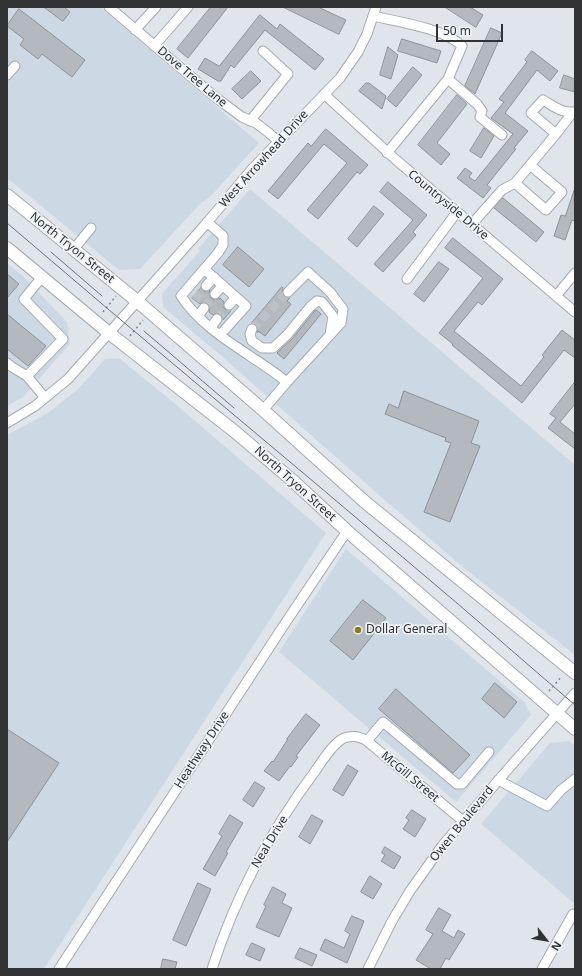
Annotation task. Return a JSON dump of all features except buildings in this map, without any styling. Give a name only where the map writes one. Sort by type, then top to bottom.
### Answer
[{"type":"main road","name":"North Tryon Street","points":[[7,196],[137,302],[263,410],[365,502],[570,673]]},
{"type":"main road","name":"North Tryon Street","points":[[7,248],[109,333],[234,431],[292,480],[347,531],[575,729]]},
{"type":"street","name":"Dove Tree Lane","points":[[109,7],[233,112],[270,133],[278,141]]},
{"type":"street","points":[[135,30],[156,7]]},
{"type":"street","points":[[154,46],[188,7]]},
{"type":"street","points":[[374,9],[441,32],[455,39],[462,46],[448,80],[387,152]]},
{"type":"street","name":"West Arrowhead Drive","points":[[7,423],[35,406],[68,379],[208,222],[252,169],[347,69],[366,34],[374,9]]},
{"type":"street","points":[[250,121],[288,74],[263,51]]},
{"type":"street","points":[[7,75],[15,66]]},
{"type":"street","points":[[448,80],[477,104],[482,111],[480,117],[502,135]]},
{"type":"street","name":"Countryside Drive","points":[[324,94],[387,152],[456,212],[575,312]]},
{"type":"street","points":[[556,134],[531,113],[543,100],[566,113],[574,112]]},
{"type":"street","points":[[472,224],[502,190],[515,183],[574,112]]},
{"type":"street","points":[[515,183],[546,210],[562,192],[530,165]]},
{"type":"street","points":[[407,280],[456,212]]},
{"type":"street","points":[[208,222],[222,236],[223,245],[218,253],[181,296],[188,308],[232,345],[272,370],[287,382]]},
{"type":"street","points":[[73,250],[91,228]]},
{"type":"street","points":[[204,269],[246,306],[220,335]]},
{"type":"street","points":[[263,410],[341,323],[343,309],[330,292],[308,272],[288,292]]},
{"type":"street","points":[[556,296],[575,273]]},
{"type":"street","points":[[27,376],[63,339],[24,299],[42,277]]},
{"type":"street","points":[[206,286],[214,277]]},
{"type":"street","points":[[215,294],[223,285]]},
{"type":"street","points":[[229,306],[236,297]]},
{"type":"street","points":[[188,308],[195,300]]},
{"type":"street","points":[[252,329],[250,334],[252,341],[262,348],[273,348],[287,335],[310,307],[317,301],[322,302],[333,316],[330,335]]},
{"type":"street","points":[[198,316],[204,308]]},
{"type":"street","points":[[211,327],[218,319]]},
{"type":"street","points":[[7,363],[27,376],[45,398]]},
{"type":"street","name":"Heathway Drive","points":[[59,969],[347,531]]},
{"type":"street","name":"Owen Boulevard","points":[[368,969],[392,921],[410,891],[442,846],[556,713],[575,693]]},
{"type":"street","points":[[367,741],[383,722],[457,784],[462,784],[489,752]]},
{"type":"street","name":"McGill Street","points":[[356,736],[367,741],[463,821]]},
{"type":"street","name":"Neal Drive","points":[[212,969],[225,933],[247,882],[271,838],[332,748],[343,739],[356,736]]},
{"type":"street","points":[[498,780],[547,806],[560,790],[575,779]]},
{"type":"street","points":[[542,969],[573,914]]},
{"type":"path","points":[[103,312],[118,293]]},
{"type":"path","points":[[128,339],[144,320]]},
{"type":"path","points":[[549,691],[570,673]]},
{"type":"shaded area","points":[[7,7],[100,7],[259,143],[211,196],[200,204],[140,269],[119,270],[7,178]]},
{"type":"shaded area","points":[[250,189],[575,465],[575,655],[464,568],[163,307],[162,294],[200,251],[198,249]]},
{"type":"shaded area","points":[[7,263],[25,278],[67,322],[70,344],[23,397],[7,406]]},
{"type":"shaded area","points":[[119,358],[326,533],[44,969],[7,969],[7,435],[48,413],[78,389],[105,359]]},
{"type":"shaded area","points":[[346,549],[524,702],[531,715],[456,802],[279,652]]},
{"type":"shaded area","points":[[569,741],[575,746],[575,904],[481,824],[550,743]]},
{"type":"tunnel","points":[[195,300],[206,286]]},
{"type":"tunnel","points":[[252,329],[288,292]]},
{"type":"tunnel","points":[[204,308],[215,294]]},
{"type":"tunnel","points":[[217,319],[229,305]]},
{"type":"tram line","points":[[7,223],[439,588],[575,705]]},
{"type":"tram line","points":[[51,252],[102,296]]},
{"type":"tram line","points":[[144,331],[234,408]]},
{"type":"place","name":"Dollar General","points":[[358,630]]}]
